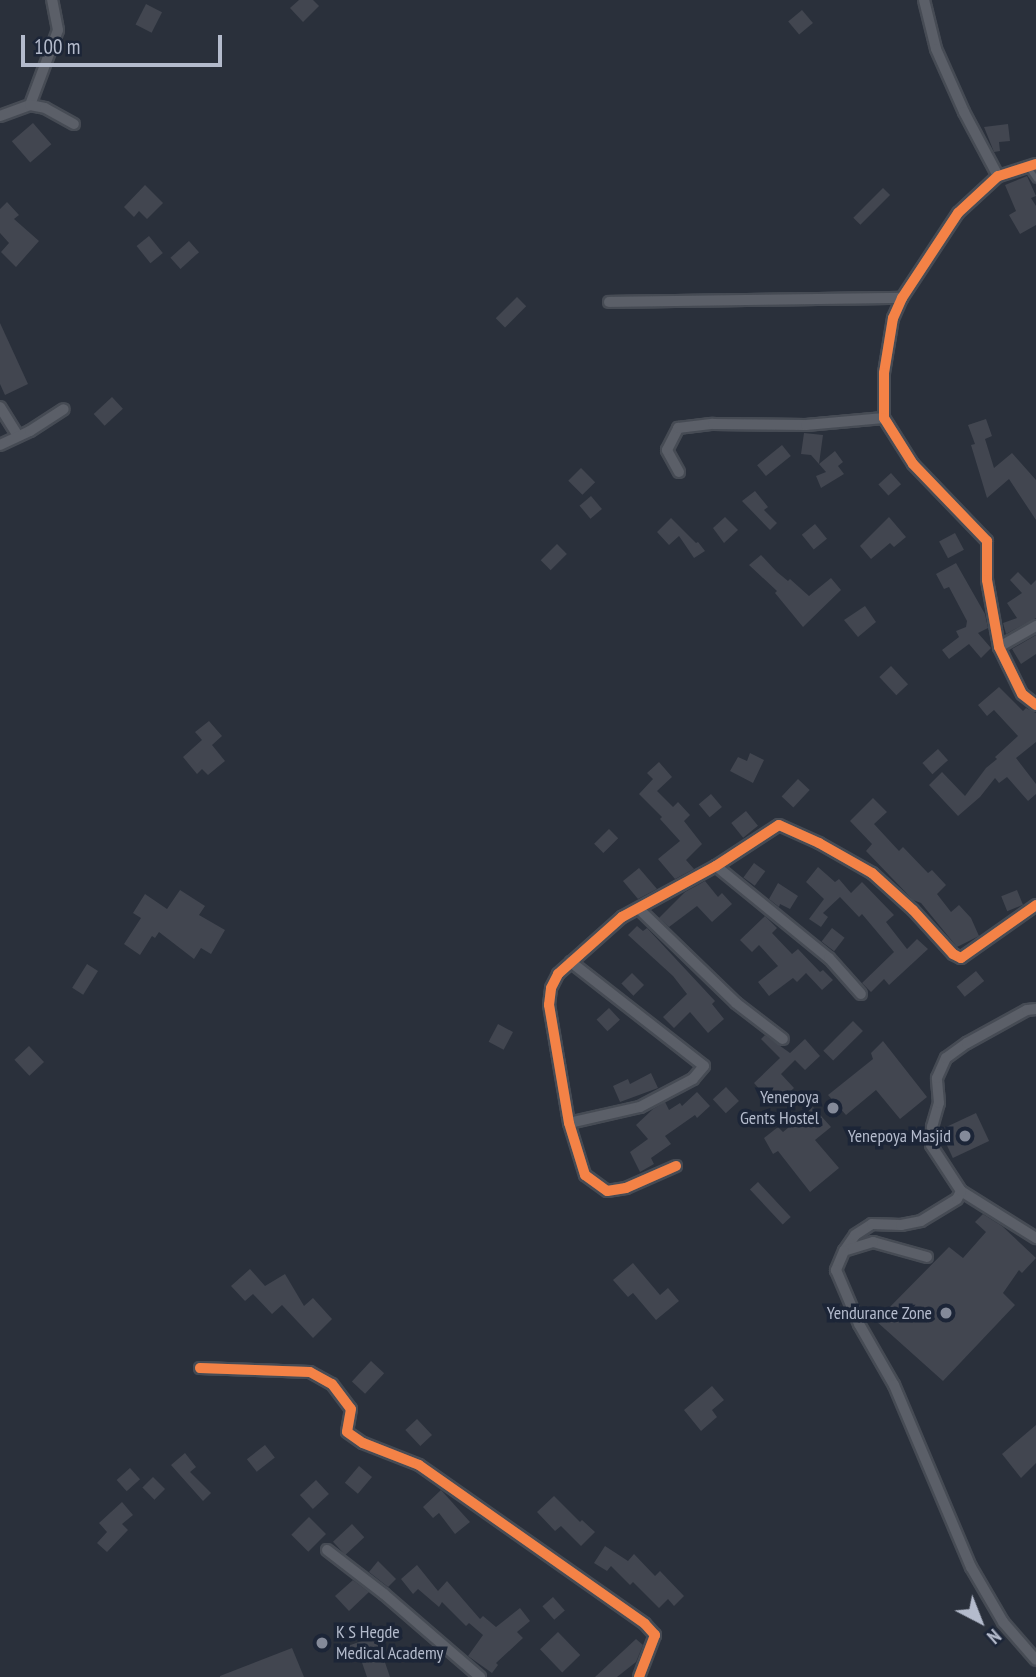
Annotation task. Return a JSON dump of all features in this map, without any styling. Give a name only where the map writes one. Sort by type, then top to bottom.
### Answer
[{"type":"street","points":[[30,105],[58,30],[52,0]]},
{"type":"street","points":[[924,0],[936,49],[964,111],[999,176]]},
{"type":"street","points":[[0,116],[30,105],[45,108],[74,124]]},
{"type":"street","points":[[1032,165],[999,176],[958,213],[902,298],[892,318],[884,373],[884,418],[913,464],[987,541],[987,580],[999,648],[1022,694],[1036,705]]},
{"type":"street","points":[[608,302],[902,298]]},
{"type":"street","points":[[0,407],[17,435]]},
{"type":"street","points":[[0,445],[30,431],[64,409]]},
{"type":"street","points":[[679,472],[667,450],[678,428],[713,424],[806,425],[884,418]]},
{"type":"street","points":[[999,648],[1036,626]]},
{"type":"street","points":[[676,1166],[626,1188],[607,1191],[585,1175],[569,1123],[549,1006],[551,988],[558,974],[622,917],[716,866],[779,825],[819,843],[872,873],[913,910],[953,954],[961,958],[1036,905]]},
{"type":"street","points":[[716,866],[829,958],[861,993]]},
{"type":"street","points":[[639,909],[736,1003],[783,1039]]},
{"type":"street","points":[[569,1123],[640,1107],[693,1079],[704,1066],[571,962]]},
{"type":"street","points":[[1036,1009],[1027,1010],[967,1043],[946,1058],[937,1078],[939,1103],[932,1127],[931,1145],[961,1191],[1036,1238]]},
{"type":"street","points":[[961,1191],[957,1199],[921,1221],[901,1225],[872,1224],[855,1235],[836,1270],[859,1324],[894,1385],[971,1567],[1003,1622],[1036,1660]]},
{"type":"street","points":[[844,1251],[873,1242],[927,1257]]},
{"type":"street","points":[[200,1368],[310,1372],[332,1384],[351,1409],[347,1432],[363,1443],[419,1465],[645,1624],[655,1635],[639,1677]]},
{"type":"street","points":[[327,1550],[384,1594],[480,1677]]},
{"type":"lane","points":[[1032,165],[1036,179]]},
{"type":"building","points":[[299,0],[313,0],[319,6],[303,22],[290,8]]},
{"type":"building","points":[[146,4],[162,12],[152,33],[136,24]]},
{"type":"building","points":[[802,10],[813,23],[799,35],[788,22]]},
{"type":"building","points":[[33,123],[51,144],[30,163],[12,141]]},
{"type":"building","points":[[1008,124],[1010,141],[999,142],[1000,151],[994,152],[984,127]]},
{"type":"building","points":[[1027,176],[1036,196],[1031,198],[1036,206],[1036,225],[1020,234],[1009,215],[1016,211],[1005,185]]},
{"type":"building","points":[[145,185],[163,203],[147,219],[139,211],[134,217],[124,207]]},
{"type":"building","points":[[883,188],[890,195],[860,225],[853,218]]},
{"type":"building","points":[[7,202],[19,215],[14,219],[39,241],[16,267],[1,252],[9,243],[0,233],[0,209]]},
{"type":"building","points":[[149,236],[163,253],[150,263],[137,246]]},
{"type":"building","points":[[189,241],[199,252],[180,269],[170,258]]},
{"type":"building","points":[[517,297],[526,306],[505,327],[496,318]]},
{"type":"building","points":[[0,323],[28,384],[5,395],[0,384]]},
{"type":"building","points":[[112,397],[123,409],[105,426],[94,414]]},
{"type":"building","points":[[986,419],[992,436],[985,439],[994,468],[1012,453],[1036,480],[1036,520],[1009,479],[987,498],[971,445],[975,444],[968,425]]},
{"type":"building","points":[[804,433],[823,435],[819,464],[811,455],[801,454]]},
{"type":"building","points":[[782,445],[791,456],[766,476],[757,465]]},
{"type":"building","points":[[835,451],[843,462],[838,466],[844,474],[821,488],[816,476],[826,472],[819,464]]},
{"type":"building","points":[[581,468],[595,482],[582,495],[568,481]]},
{"type":"building","points":[[891,473],[901,484],[888,496],[878,484]]},
{"type":"building","points":[[755,491],[768,507],[764,510],[777,523],[770,530],[742,501]]},
{"type":"building","points":[[591,496],[602,509],[590,519],[580,506]]},
{"type":"building","points":[[725,517],[738,530],[724,543],[713,528]]},
{"type":"building","points":[[889,517],[906,537],[894,547],[890,543],[871,559],[860,546]]},
{"type":"building","points":[[671,518],[705,551],[694,558],[679,536],[669,545],[657,532]]},
{"type":"building","points":[[815,524],[827,539],[814,549],[802,535]]},
{"type":"building","points":[[955,533],[964,550],[948,558],[939,541]]},
{"type":"building","points":[[557,544],[567,554],[551,570],[541,560]]},
{"type":"building","points":[[761,555],[777,572],[788,581],[790,579],[809,596],[831,578],[841,590],[803,627],[775,593],[777,591],[749,565]]},
{"type":"building","points":[[956,563],[985,614],[988,628],[978,633],[991,648],[981,658],[969,644],[949,659],[942,650],[959,637],[956,631],[966,627],[967,621],[949,587],[944,589],[936,574]]},
{"type":"building","points":[[1018,572],[1031,585],[1036,580],[1036,618],[1006,634],[1003,623],[1017,618],[1007,603],[1022,593],[1010,580]]},
{"type":"building","points":[[865,606],[876,622],[858,637],[844,620]]},
{"type":"building","points":[[1036,635],[1036,654],[1021,664],[1012,649]]},
{"type":"building","points":[[891,666],[908,684],[896,695],[879,677]]},
{"type":"building","points":[[999,687],[1023,711],[1026,708],[1036,713],[1036,742],[1016,758],[1036,784],[1036,794],[1028,801],[1007,777],[999,783],[995,778],[980,797],[958,816],[929,785],[942,772],[965,796],[986,768],[997,759],[995,757],[1018,736],[994,710],[987,716],[978,705]]},
{"type":"building","points":[[209,721],[222,736],[212,745],[225,761],[208,775],[202,769],[197,774],[183,757],[202,740],[195,732]]},
{"type":"building","points":[[938,749],[948,760],[932,774],[922,763]]},
{"type":"building","points":[[750,753],[764,760],[753,783],[730,771],[738,757],[747,761]]},
{"type":"building","points":[[659,762],[672,777],[657,791],[673,807],[678,802],[690,815],[684,821],[702,844],[686,860],[694,869],[675,879],[658,859],[680,841],[660,819],[662,817],[639,794],[653,779],[647,773]]},
{"type":"building","points":[[798,779],[810,790],[793,807],[782,797]]},
{"type":"building","points":[[711,794],[722,807],[710,817],[699,804]]},
{"type":"building","points":[[873,798],[887,812],[874,824],[899,851],[903,847],[928,873],[932,870],[946,885],[937,894],[951,912],[959,905],[971,918],[979,936],[957,947],[921,903],[913,900],[866,851],[872,844],[850,821]]},
{"type":"building","points":[[746,811],[758,826],[743,838],[731,823]]},
{"type":"building","points":[[609,829],[618,838],[603,853],[594,844]]},
{"type":"building","points":[[754,863],[765,871],[755,886],[743,878]]},
{"type":"building","points":[[818,867],[835,882],[839,879],[851,893],[862,882],[894,915],[886,922],[907,949],[917,939],[928,949],[889,985],[884,979],[871,992],[862,983],[894,952],[862,914],[859,917],[840,897],[823,913],[828,917],[821,927],[809,919],[824,899],[806,882]]},
{"type":"building","points":[[639,868],[657,889],[638,899],[623,881]]},
{"type":"building","points":[[705,881],[718,897],[722,893],[732,904],[712,922],[697,906],[669,927],[659,918],[685,892]]},
{"type":"building","points":[[778,883],[798,896],[790,909],[780,904],[779,907],[769,899]]},
{"type":"building","points":[[180,890],[205,906],[199,915],[225,930],[211,954],[201,948],[194,959],[159,932],[155,938],[152,936],[140,955],[124,944],[141,918],[133,913],[145,894],[167,909]]},
{"type":"building","points":[[1017,890],[1023,905],[1007,911],[1001,896]]},
{"type":"building","points":[[765,916],[777,928],[772,933],[792,954],[798,949],[820,972],[823,970],[833,980],[822,990],[806,973],[797,982],[793,978],[769,996],[758,982],[778,966],[759,945],[752,952],[740,940]]},
{"type":"building","points":[[637,926],[643,931],[647,928],[715,1001],[712,1004],[724,1019],[708,1033],[690,1012],[674,1028],[663,1017],[687,994],[673,976],[628,935]]},
{"type":"building","points":[[832,928],[845,938],[834,951],[822,941]]},
{"type":"building","points":[[87,964],[98,971],[83,995],[72,988]]},
{"type":"building","points":[[976,971],[984,981],[965,997],[957,987]]},
{"type":"building","points":[[632,973],[644,985],[633,996],[621,984]]},
{"type":"building","points":[[609,1008],[620,1020],[607,1031],[597,1020]]},
{"type":"building","points":[[853,1021],[863,1031],[833,1061],[823,1051]]},
{"type":"building","points":[[498,1024],[513,1032],[504,1050],[489,1042]]},
{"type":"building","points":[[765,1035],[790,1053],[805,1039],[820,1056],[805,1070],[795,1060],[781,1074],[794,1088],[779,1102],[766,1089],[762,1092],[754,1083],[780,1058],[761,1039]]},
{"type":"building","points":[[883,1041],[927,1097],[900,1119],[876,1090],[846,1115],[828,1095],[873,1059],[871,1053]]},
{"type":"building","points":[[29,1046],[44,1062],[29,1076],[14,1060]]},
{"type":"building","points":[[651,1073],[658,1088],[620,1102],[613,1086],[628,1079],[630,1084]]},
{"type":"building","points":[[726,1087],[739,1101],[726,1113],[713,1099]]},
{"type":"building","points":[[697,1092],[710,1106],[697,1118],[695,1115],[665,1136],[671,1144],[651,1158],[654,1164],[640,1172],[630,1152],[648,1139],[636,1125],[665,1102],[669,1110],[680,1103],[682,1106]]},
{"type":"building","points":[[813,1107],[831,1127],[815,1140],[839,1168],[810,1192],[778,1151],[773,1154],[764,1138],[778,1127],[783,1132]]},
{"type":"building","name":"Yenepoya Masjid","points":[[976,1113],[989,1141],[953,1158],[940,1130]]},
{"type":"building","points":[[758,1182],[791,1217],[783,1225],[750,1190]]},
{"type":"building","name":"Yendurance Zone","points":[[983,1214],[1002,1226],[1036,1258],[1022,1273],[1019,1270],[1003,1293],[1015,1305],[943,1381],[876,1321],[949,1247],[963,1258],[986,1232],[975,1222]]},
{"type":"building","points":[[633,1263],[660,1295],[668,1288],[679,1301],[656,1320],[633,1293],[628,1297],[613,1280]]},
{"type":"building","points":[[250,1269],[265,1286],[285,1274],[304,1306],[313,1298],[332,1319],[313,1338],[282,1305],[272,1314],[253,1294],[245,1301],[231,1286]]},
{"type":"building","points":[[371,1361],[384,1373],[365,1394],[352,1381]]},
{"type":"building","points":[[712,1386],[724,1400],[712,1410],[717,1417],[701,1431],[684,1410]]},
{"type":"building","points":[[417,1419],[432,1435],[420,1446],[405,1430]]},
{"type":"building","points":[[1036,1425],[1036,1463],[1021,1478],[1002,1454]]},
{"type":"building","points":[[265,1445],[275,1458],[257,1472],[247,1459]]},
{"type":"building","points":[[185,1453],[196,1467],[190,1472],[211,1493],[203,1501],[171,1465]]},
{"type":"building","points":[[359,1466],[372,1477],[358,1494],[345,1483]]},
{"type":"building","points":[[130,1468],[140,1479],[127,1491],[117,1480]]},
{"type":"building","points":[[153,1477],[165,1489],[154,1500],[142,1488]]},
{"type":"building","points":[[316,1480],[329,1494],[313,1509],[300,1495]]},
{"type":"building","points":[[441,1490],[470,1522],[455,1534],[439,1513],[433,1518],[423,1507]]},
{"type":"building","points":[[554,1496],[580,1522],[582,1520],[595,1532],[581,1546],[561,1526],[555,1531],[537,1512]]},
{"type":"building","points":[[122,1502],[133,1515],[122,1524],[128,1530],[107,1552],[97,1543],[107,1532],[99,1523]]},
{"type":"building","points":[[309,1517],[326,1534],[308,1552],[291,1535]]},
{"type":"building","points":[[352,1524],[364,1537],[345,1555],[333,1542]]},
{"type":"building","points":[[605,1546],[628,1561],[634,1554],[655,1576],[660,1571],[684,1596],[674,1606],[668,1599],[659,1608],[633,1582],[630,1585],[611,1566],[607,1571],[594,1563]]},
{"type":"building","points":[[378,1561],[396,1579],[388,1587],[369,1572]]},
{"type":"building","points":[[417,1565],[438,1591],[447,1581],[480,1619],[483,1616],[496,1627],[520,1608],[530,1621],[517,1632],[523,1638],[496,1663],[498,1665],[492,1673],[468,1656],[483,1635],[469,1623],[466,1626],[442,1602],[439,1607],[418,1589],[413,1594],[401,1579]]},
{"type":"building","points":[[353,1580],[369,1592],[349,1611],[335,1596]]},
{"type":"building","points":[[553,1597],[565,1611],[554,1620],[542,1606]]},
{"type":"building","points":[[558,1632],[580,1655],[562,1672],[540,1649]]},
{"type":"building","points":[[376,1636],[390,1677],[367,1677],[359,1654],[346,1659],[342,1648]]},
{"type":"building","points":[[636,1639],[643,1645],[636,1662],[617,1677],[595,1677]]},
{"type":"building","points":[[292,1648],[304,1677],[220,1677],[220,1676]]},
{"type":"cycle path","points":[[1036,164],[998,176],[958,213],[902,298],[893,318],[884,373],[884,418],[913,464],[987,541],[987,580],[999,647],[1022,694],[1036,705]]},
{"type":"cycle path","points":[[676,1166],[626,1188],[607,1191],[585,1175],[569,1123],[549,1005],[551,988],[558,974],[622,917],[716,866],[779,825],[819,843],[872,873],[913,910],[953,954],[961,958],[1036,905]]},
{"type":"cycle path","points":[[200,1368],[310,1372],[332,1384],[351,1409],[347,1432],[363,1443],[419,1465],[645,1624],[655,1635],[639,1677]]},
{"type":"place","name":"Yenepoya Gents Hostel","points":[[833,1108]]},
{"type":"place","name":"Yenepoya Masjid","points":[[965,1136]]},
{"type":"place","name":"Yendurance Zone","points":[[946,1313]]},
{"type":"place","name":"K S Hegde Medical Academy","points":[[322,1643]]}]
